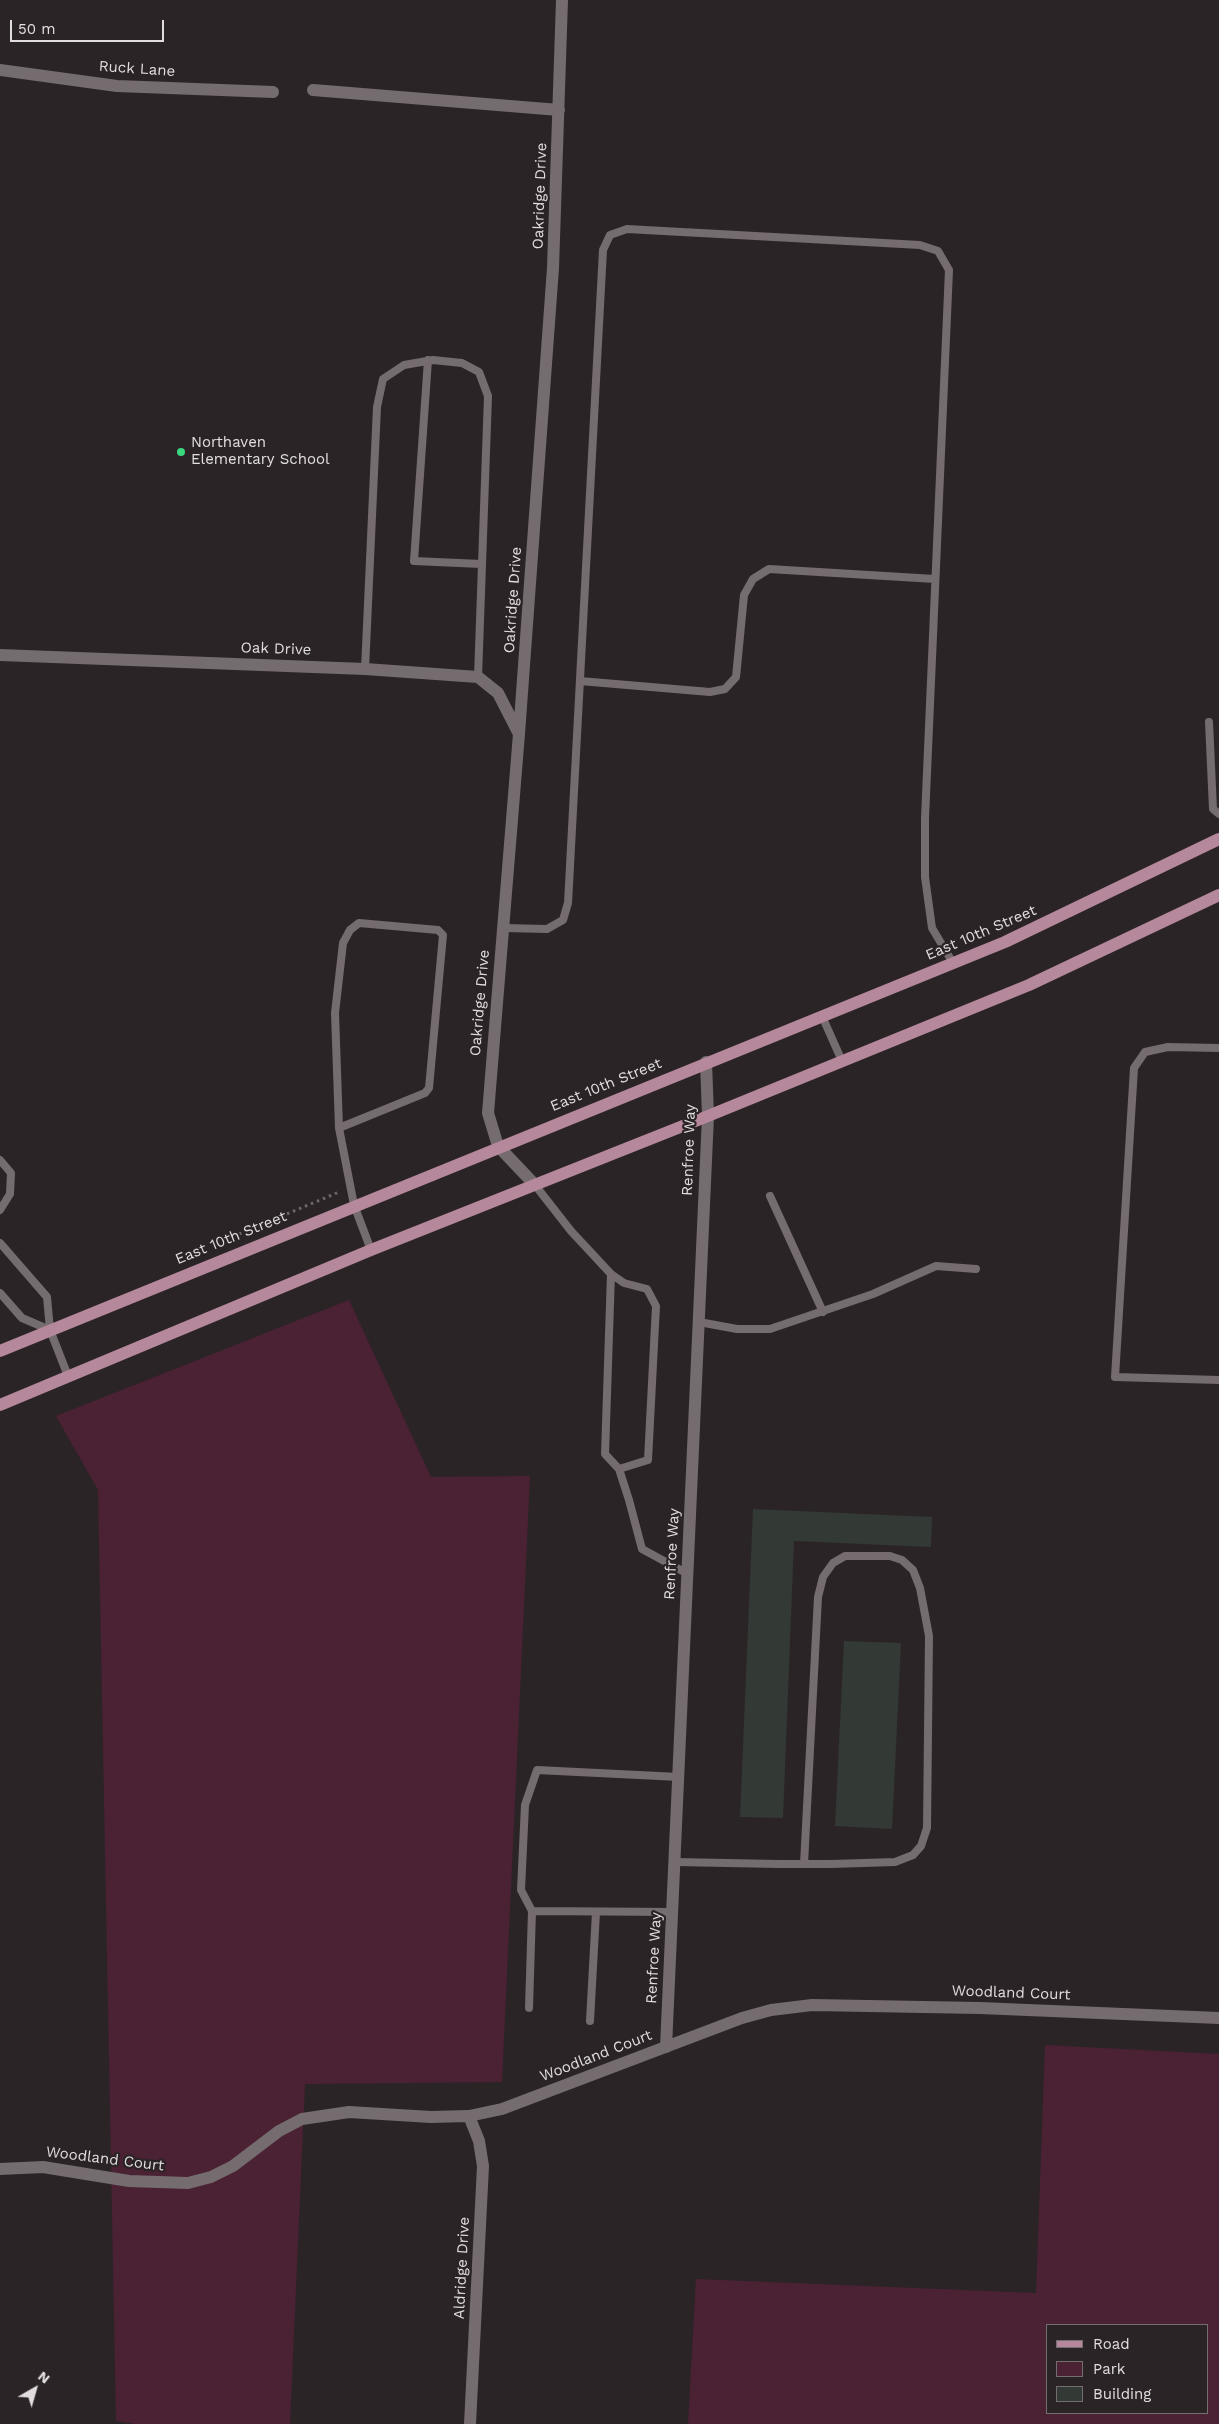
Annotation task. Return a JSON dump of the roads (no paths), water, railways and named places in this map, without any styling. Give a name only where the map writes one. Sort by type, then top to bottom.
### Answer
[{"type":"main road","name":"East 10th Street","points":[[0,1351],[498,1146],[953,963],[1085,905],[1219,839]]},
{"type":"main road","points":[[0,1404],[371,1250],[535,1186],[1028,985],[1219,895]]},
{"type":"street","name":"Oakridge Drive","points":[[535,1186],[498,1146],[488,1113],[519,734],[553,268],[562,0]]},
{"type":"street","name":"Ruck Lane","points":[[0,70],[117,86],[273,92]]},
{"type":"street","points":[[313,90],[559,110]]},
{"type":"street","name":"Oak Drive","points":[[0,655],[365,669],[478,676]]},
{"type":"street","points":[[478,676],[498,693],[519,734]]},
{"type":"street","name":"Renfroe Way","points":[[666,2047],[708,1116],[706,1062]]},
{"type":"street","name":"Woodland Court","points":[[0,2168],[43,2167],[129,2181],[188,2183],[211,2176],[233,2166],[279,2131],[302,2119],[349,2112],[431,2117],[469,2116],[502,2109],[742,2018],[771,2010],[812,2005],[980,2008],[1219,2018]]},
{"type":"street","name":"Aldridge Drive","points":[[469,2116],[479,2141],[483,2166],[470,2424]]},
{"type":"lane","points":[[503,928],[547,929],[563,920],[568,903],[603,250],[610,235],[627,229],[920,245],[938,251],[949,270],[925,818],[925,877],[932,928],[953,963]]},
{"type":"lane","points":[[428,360],[414,561],[482,564]]},
{"type":"lane","points":[[365,669],[377,407],[383,379],[404,365],[428,360],[462,363],[479,372],[488,396],[478,676]]},
{"type":"lane","points":[[580,682],[710,692],[725,689],[736,677],[744,595],[753,580],[769,569],[935,579]]},
{"type":"lane","points":[[1209,722],[1213,809],[1219,814]]},
{"type":"lane","points":[[339,1128],[425,1093],[429,1088],[443,935],[438,930],[359,923],[350,930],[343,943],[335,1014],[339,1128],[354,1205],[371,1250]]},
{"type":"lane","points":[[822,1016],[842,1061]]},
{"type":"lane","points":[[1219,1048],[1168,1047],[1145,1052],[1134,1068],[1115,1377],[1219,1380]]},
{"type":"lane","points":[[0,1160],[11,1173],[10,1194],[0,1210]]},
{"type":"lane","points":[[535,1186],[571,1231],[611,1274],[624,1283],[647,1289],[656,1306],[648,1460],[618,1469]]},
{"type":"lane","points":[[770,1196],[823,1312]]},
{"type":"lane","points":[[0,1243],[47,1298],[50,1330],[68,1376]]},
{"type":"lane","points":[[699,1322],[737,1329],[770,1329],[873,1294],[936,1266],[976,1269]]},
{"type":"lane","points":[[611,1274],[605,1454],[618,1469],[629,1500],[642,1549],[688,1574]]},
{"type":"lane","points":[[0,1293],[22,1318],[50,1330]]},
{"type":"lane","points":[[675,1862],[804,1864],[895,1862],[913,1855],[921,1846],[927,1828],[929,1636],[920,1588],[913,1570],[902,1560],[890,1556],[845,1556],[833,1563],[823,1577],[818,1597],[804,1864]]},
{"type":"lane","points":[[529,2008],[532,1911],[522,1890],[525,1805],[537,1770],[679,1777]]},
{"type":"lane","points":[[532,1911],[673,1912]]},
{"type":"lane","points":[[590,2021],[596,1912]]},
{"type":"place","name":"Northaven Elementary School","points":[[181,452]]}]
